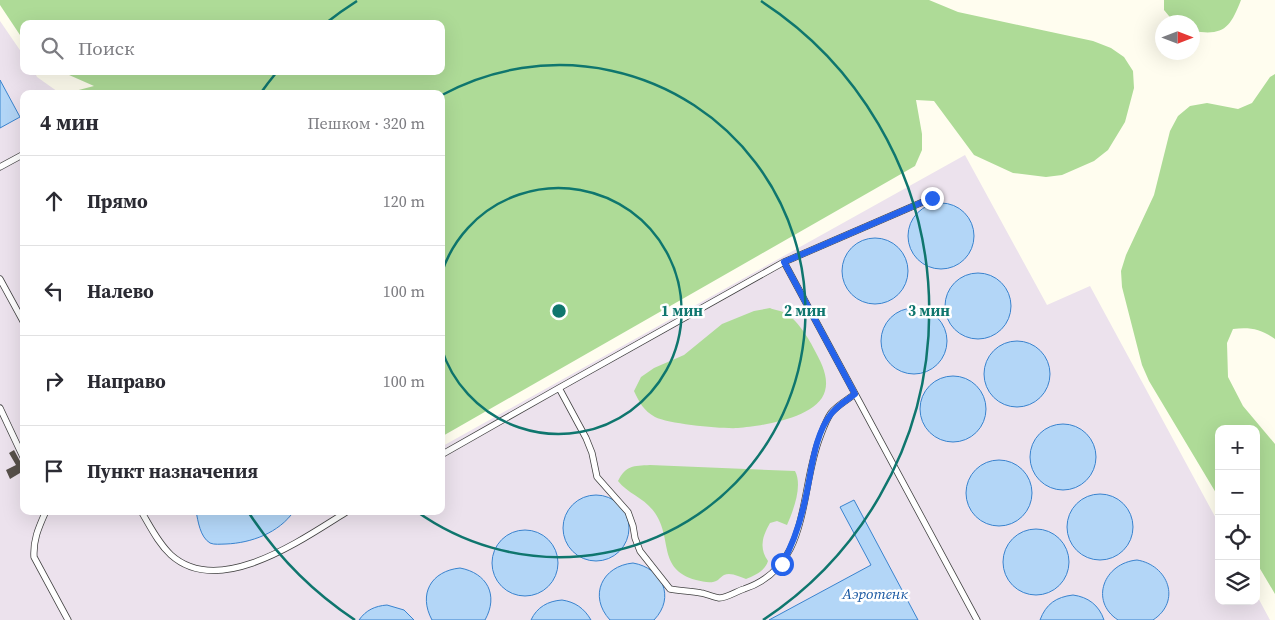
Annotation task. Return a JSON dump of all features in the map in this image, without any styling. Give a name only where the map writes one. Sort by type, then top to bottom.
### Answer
[{"type":"lane","points":[[0,167],[20,156]]},
{"type":"lane","points":[[445,454],[784,262],[932,198]]},
{"type":"lane","points":[[784,262],[977,620]]},
{"type":"lane","points":[[0,279],[20,316]]},
{"type":"lane","points":[[559,388],[586,438],[592,453],[597,477],[628,512],[640,551],[670,589],[721,598],[755,586],[771,576],[782,564],[800,524],[812,465],[824,427],[830,414],[855,394]]},
{"type":"lane","points":[[0,408],[20,450]]},
{"type":"lane","points":[[44,515],[36,534],[34,556],[68,620]]},
{"type":"lane","points":[[143,515],[171,556],[193,568],[218,570],[244,565],[284,548],[341,515]]},
{"type":"shaded area","points":[[0,21],[20,50],[20,75],[36,75],[55,90],[20,90],[20,515],[445,515],[445,445],[965,155],[1047,305],[1090,286],[1215,517],[1215,605],[1260,605],[1260,601],[1270,620],[0,620]]},
{"type":"green space","points":[[0,0],[929,0],[958,12],[1093,41],[1111,48],[1124,57],[1133,71],[1134,88],[1125,122],[1108,150],[1094,161],[1062,175],[1046,177],[1013,173],[974,155],[934,101],[916,100],[922,134],[922,150],[915,166],[445,435],[445,90],[79,90],[94,86],[69,75],[445,75],[445,20],[20,20],[20,35],[0,5]]},
{"type":"green space","points":[[1164,0],[1241,0],[1229,23],[1219,31],[1212,32],[1200,32],[1200,15],[1168,15],[1164,10]]},
{"type":"green space","points":[[1275,74],[1275,339],[1260,331],[1239,328],[1233,329],[1227,343],[1228,377],[1243,406],[1259,425],[1215,425],[1215,491],[1149,381],[1142,365],[1122,287],[1121,271],[1126,255],[1154,195],[1170,131],[1178,116],[1190,106],[1207,103],[1238,109],[1252,103],[1270,77]]},
{"type":"green space","points":[[770,308],[783,312],[794,320],[810,341],[822,365],[826,380],[825,391],[812,408],[774,423],[730,428],[696,426],[662,420],[651,415],[642,406],[634,391],[641,377],[654,368],[684,355],[722,324],[754,311]]},
{"type":"green space","points":[[1260,426],[1275,444],[1275,594],[1260,569]]},
{"type":"green space","points":[[650,465],[795,471],[798,491],[787,525],[777,521],[770,523],[763,538],[763,552],[768,561],[765,567],[746,579],[727,574],[711,582],[696,580],[676,569],[671,561],[664,533],[655,513],[646,503],[618,481],[624,472],[631,467]]},
{"type":"water","points":[[0,80],[20,117],[0,128]]},
{"type":"water","points":[[941,203],[954,206],[964,213],[971,223],[974,236],[971,249],[964,259],[954,266],[941,269],[928,266],[918,259],[911,249],[908,236],[911,223],[918,213],[928,206]]},
{"type":"water","points":[[875,238],[887,241],[898,248],[905,259],[908,271],[905,283],[898,294],[887,301],[875,304],[863,301],[852,294],[845,283],[842,271],[845,259],[852,248],[863,241]]},
{"type":"water","points":[[978,273],[990,276],[1001,283],[1008,294],[1011,306],[1008,318],[1001,329],[990,336],[978,339],[966,336],[955,329],[948,318],[945,306],[948,294],[955,283],[966,276]]},
{"type":"water","points":[[914,308],[927,311],[937,318],[944,328],[947,341],[944,354],[937,364],[927,371],[914,374],[901,371],[891,364],[884,354],[881,341],[884,328],[891,318],[901,311]]},
{"type":"water","points":[[1017,341],[1029,344],[1040,351],[1047,362],[1050,374],[1047,386],[1040,397],[1029,404],[1017,407],[1005,404],[994,397],[987,386],[984,374],[987,362],[994,351],[1005,344]]},
{"type":"water","points":[[953,376],[966,379],[976,386],[983,396],[986,409],[983,422],[976,432],[966,439],[953,442],[940,439],[930,432],[923,422],[920,409],[923,396],[930,386],[940,379]]},
{"type":"water","points":[[1063,424],[1076,427],[1086,434],[1093,444],[1096,457],[1093,470],[1086,480],[1076,487],[1063,490],[1050,487],[1040,480],[1033,470],[1030,457],[1033,444],[1040,434],[1050,427]]},
{"type":"water","points":[[999,460],[1012,463],[1022,470],[1029,480],[1032,493],[1029,506],[1022,516],[1012,523],[999,526],[986,523],[976,516],[969,506],[966,493],[969,480],[976,470],[986,463]]},
{"type":"water","points":[[1100,494],[1113,497],[1123,504],[1130,514],[1133,527],[1130,540],[1123,550],[1113,557],[1100,560],[1087,557],[1077,550],[1070,540],[1067,527],[1070,514],[1077,504],[1087,497]]},
{"type":"water","points":[[596,495],[608,498],[619,505],[626,516],[629,528],[626,540],[619,551],[608,558],[596,561],[584,558],[573,551],[566,540],[563,528],[566,516],[573,505],[584,498]]},
{"type":"water","name":"Аэротенк","points":[[854,500],[918,620],[769,620],[871,565],[840,507]]},
{"type":"water","points":[[197,515],[291,515],[272,531],[245,542],[213,544],[204,537]]},
{"type":"water","points":[[1036,529],[1048,532],[1059,539],[1066,550],[1069,562],[1066,574],[1059,585],[1048,592],[1036,595],[1024,592],[1013,585],[1006,574],[1003,562],[1006,550],[1013,539],[1024,532]]},
{"type":"water","points":[[525,530],[537,533],[548,540],[555,551],[558,563],[555,575],[548,586],[537,593],[525,596],[513,593],[502,586],[495,575],[492,563],[495,551],[502,540],[513,533]]},
{"type":"water","points":[[1137,560],[1148,563],[1163,576],[1168,585],[1167,603],[1162,612],[1153,620],[1118,620],[1109,612],[1104,603],[1104,584],[1116,568]]},
{"type":"water","points":[[633,563],[652,571],[663,585],[665,593],[661,611],[654,620],[610,620],[603,611],[600,601],[599,592],[602,584],[606,576],[613,570],[622,565]]},
{"type":"water","points":[[460,568],[477,575],[488,586],[491,602],[485,620],[432,620],[426,601],[430,585],[441,574]]},
{"type":"water","points":[[1073,595],[1083,598],[1096,606],[1104,620],[1040,620],[1052,602]]},
{"type":"water","points":[[562,600],[579,606],[591,620],[531,620],[536,612],[544,606]]},
{"type":"water","points":[[387,605],[404,610],[414,620],[359,620],[371,609]]},
{"type":"building","points":[[14,450],[20,461],[20,473],[10,479],[6,470],[16,465],[9,453]]},
{"type":"route","points":[[782,564],[800,524],[812,465],[824,427],[830,414],[855,394],[784,262],[932,198]]}]
